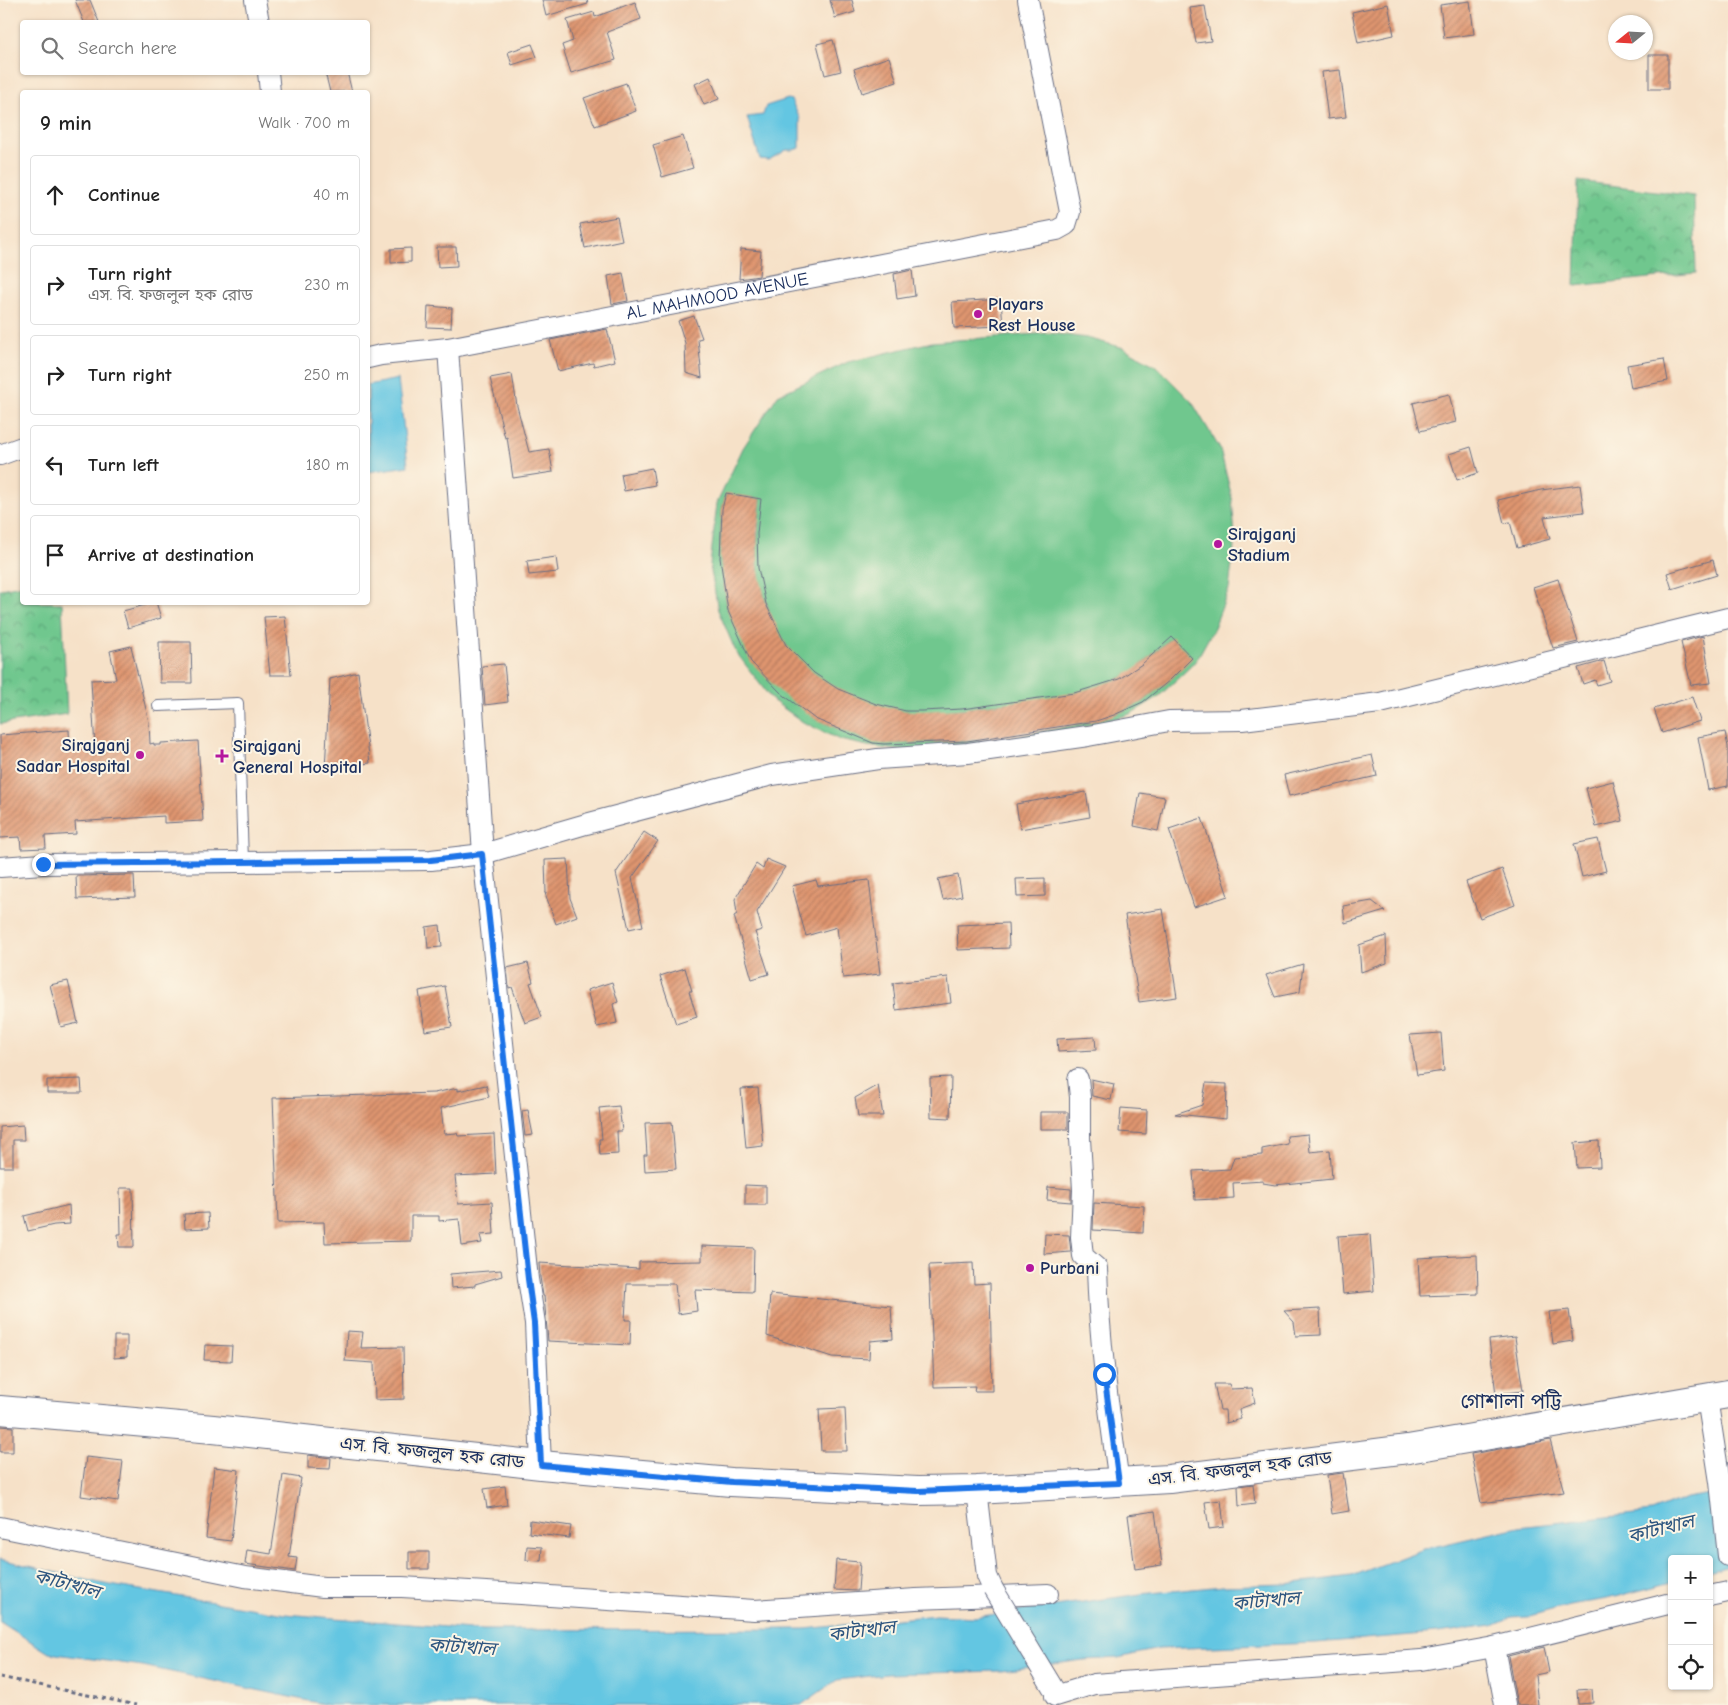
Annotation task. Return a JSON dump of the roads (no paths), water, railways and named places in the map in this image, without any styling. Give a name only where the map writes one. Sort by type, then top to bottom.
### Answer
[{"type":"main road","name":"এস. বি. ফজলুল হক রোড","points":[[0,1410],[223,1430],[541,1465],[732,1482],[918,1491],[1119,1483],[1178,1478],[1408,1449],[1718,1396]]},
{"type":"street","points":[[255,0],[259,20]]},
{"type":"street","name":"AL MAHMOOD AVENUE","points":[[370,357],[381,354],[448,348],[1057,230],[1066,225],[1070,212],[1028,0]]},
{"type":"street","points":[[268,75],[270,90]]},
{"type":"street","points":[[448,348],[482,854],[534,1323],[541,1465]]},
{"type":"street","points":[[0,455],[20,448]]},
{"type":"street","points":[[0,867],[43,864],[431,860],[482,854],[586,824],[772,775],[878,759],[968,753],[1088,736],[1169,721],[1242,720],[1380,703],[1728,618]]},
{"type":"street","points":[[1078,1079],[1083,1190],[1081,1237],[1084,1256],[1096,1268],[1104,1374],[1119,1483]]},
{"type":"street","points":[[1718,1396],[1720,1482],[1728,1556]]},
{"type":"street","points":[[977,1490],[987,1576],[1055,1696],[1094,1684],[1420,1660],[1494,1647],[1668,1604]]},
{"type":"street","points":[[0,1527],[245,1577],[323,1587],[402,1587],[754,1610],[916,1599],[1048,1594]]},
{"type":"street","points":[[1713,1595],[1728,1592]]},
{"type":"street","points":[[1494,1647],[1505,1705]]},
{"type":"lane","points":[[158,706],[238,703],[243,862]]},
{"type":"water","points":[[788,99],[791,100],[800,119],[800,148],[786,150],[769,160],[760,159],[747,117],[763,115],[766,106]]},
{"type":"water","points":[[398,379],[408,466],[370,472],[370,385]]},
{"type":"water","name":"কাটাখাল","points":[[1728,1491],[1728,1566],[1713,1571],[1713,1555],[1668,1555],[1668,1583],[1607,1599],[1569,1605],[1526,1617],[1511,1618],[1493,1626],[1436,1633],[1316,1643],[1158,1649],[1118,1658],[1083,1660],[1001,1671],[887,1674],[837,1680],[801,1705],[328,1705],[143,1666],[49,1653],[0,1622],[0,1559],[104,1584],[285,1614],[483,1630],[805,1629],[936,1615],[975,1617],[1141,1594],[1223,1586],[1286,1584],[1352,1576],[1424,1549],[1519,1527],[1652,1512],[1687,1498]]},
{"type":"place","name":"Playars Rest House","points":[[978,314]]},
{"type":"place","name":"Sirajganj Stadium","points":[[1218,544]]},
{"type":"place","name":"Sirajganj Sadar Hospital","points":[[140,755]]},
{"type":"place","name":"Sirajganj General Hospital","points":[[222,756]]},
{"type":"place","name":"Purbani","points":[[1030,1268]]},
{"type":"district","name":"গোশালা পট্টি","points":[[1511,1401]]}]
